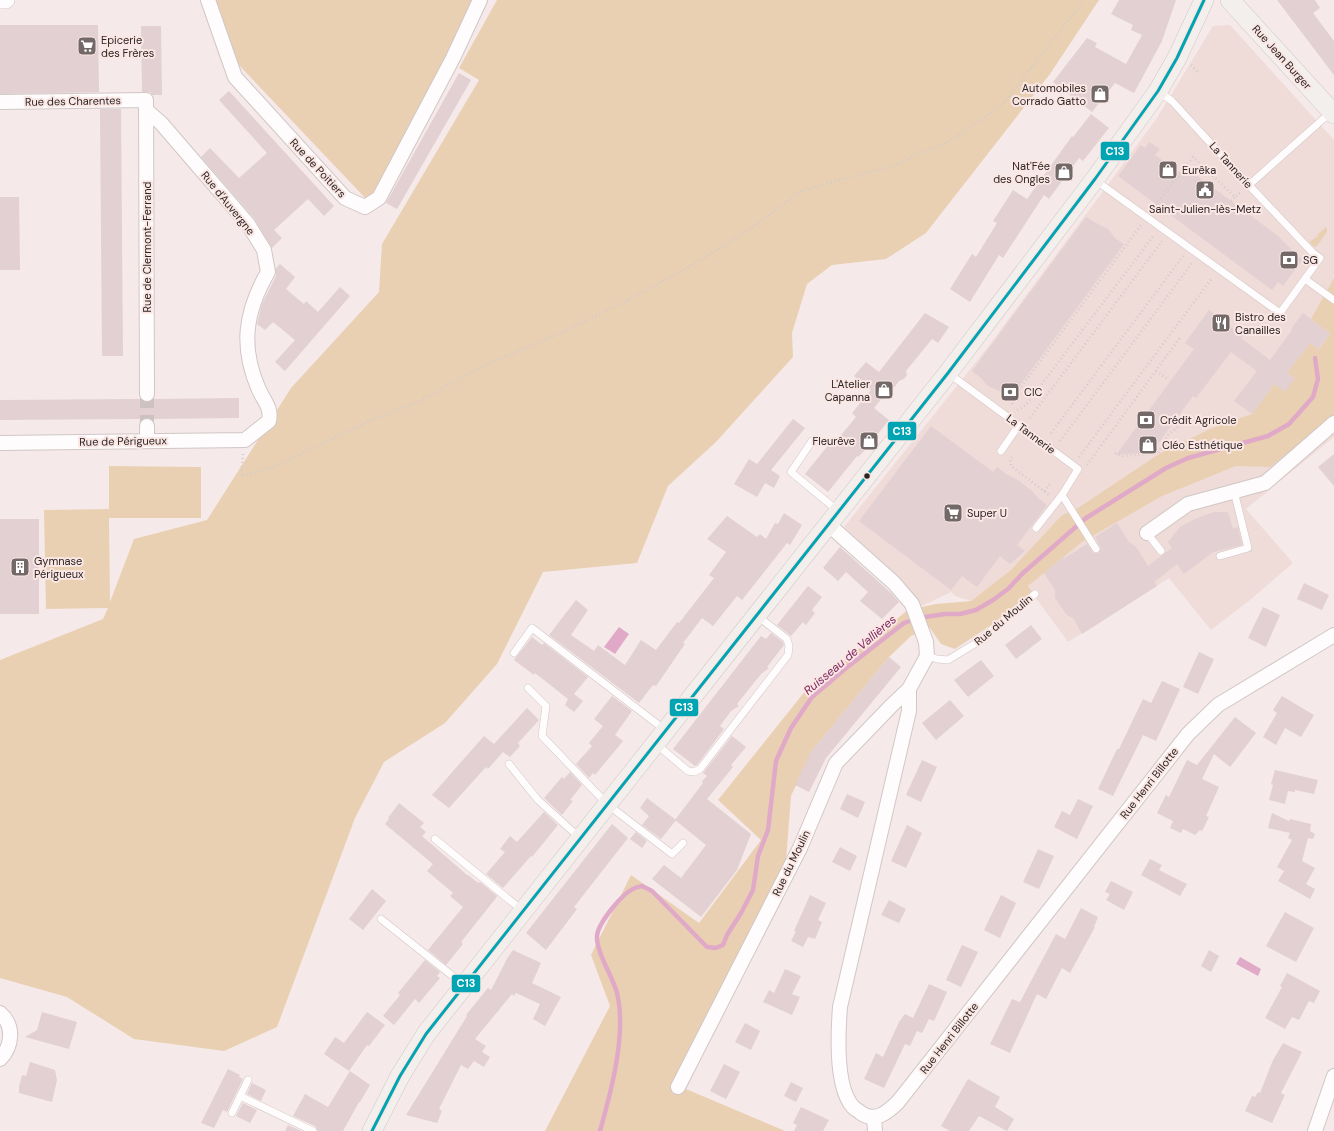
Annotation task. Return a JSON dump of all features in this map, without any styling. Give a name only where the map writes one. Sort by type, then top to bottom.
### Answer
[{"type":"main road","points":[[372,1131],[400,1076],[426,1034],[948,373],[1095,179],[1158,91],[1177,58],[1204,0]]},
{"type":"main road","name":"Rue Jean Burger","points":[[1230,0],[1333,113]]},
{"type":"street","points":[[0,0],[6,0]]},
{"type":"street","name":"Rue de Poitiers","points":[[208,0],[235,77],[345,198],[366,206],[379,198],[453,58],[480,0]]},
{"type":"street","name":"Rue des Charentes","points":[[0,102],[146,105]]},
{"type":"street","name":"Rue d'Auvergne","points":[[146,105],[248,224],[264,250],[268,272],[259,288],[253,305],[248,324],[247,345],[251,370],[259,391],[271,413],[269,421],[245,440]]},
{"type":"street","name":"Rue de Clermont-Ferrand","points":[[146,105],[147,394]]},
{"type":"street","points":[[1147,533],[1188,504],[1265,483],[1334,423]]},
{"type":"street","points":[[147,426],[147,441]]},
{"type":"street","name":"Rue de Périgueux","points":[[0,443],[245,440]]},
{"type":"street","points":[[834,518],[912,604],[927,648]]},
{"type":"street","name":"Rue Henri Billotte","points":[[909,689],[909,711],[840,1014],[838,1036],[841,1073],[846,1095],[853,1107],[875,1124],[898,1102],[1188,734],[1218,705],[1334,635]]},
{"type":"street","name":"Rue du Moulin","points":[[678,1087],[800,848],[836,763],[909,689],[927,648]]},
{"type":"street","points":[[0,1013],[8,1024],[11,1034],[10,1045],[0,1060]]},
{"type":"street","points":[[1315,1131],[1334,1076]]},
{"type":"lane","name":"La Tannerie","points":[[1158,91],[1172,101],[1313,254],[1320,258],[1305,279]]},
{"type":"lane","points":[[1249,185],[1333,113]]},
{"type":"lane","points":[[1095,179],[1188,248],[1280,313],[1305,279],[1334,300]]},
{"type":"lane","name":"La Tannerie","points":[[948,373],[1073,466]]},
{"type":"lane","points":[[1001,450],[1018,425]]},
{"type":"lane","points":[[812,441],[791,472],[834,518]]},
{"type":"lane","points":[[1036,528],[1062,495],[1078,470],[1073,466]]},
{"type":"lane","points":[[1220,556],[1248,548],[1234,491]]},
{"type":"lane","points":[[1062,495],[1096,549]]},
{"type":"lane","points":[[1147,533],[1161,551]]},
{"type":"lane","name":"Rue du Moulin","points":[[927,648],[937,659],[948,660],[976,644],[1035,594]]},
{"type":"lane","points":[[514,653],[532,628],[660,737],[688,771],[694,772],[700,769],[788,655],[789,646],[787,639],[756,615]]},
{"type":"lane","points":[[528,688],[546,706],[542,736],[607,804],[672,854],[683,842]]},
{"type":"lane","points":[[509,764],[538,800],[580,838]]},
{"type":"lane","points":[[435,839],[522,911]]},
{"type":"lane","points":[[381,919],[464,985]]},
{"type":"lane","points":[[232,1113],[248,1080]]},
{"type":"lane","points":[[240,1096],[313,1131]]},
{"type":"path","points":[[245,440],[241,476],[272,468],[369,421],[420,401],[483,366],[566,331],[637,295],[684,270],[750,229],[801,191],[895,165],[952,140],[1002,105],[1084,0]]},
{"type":"path","points":[[1152,210],[1193,157],[1235,197]]},
{"type":"path","points":[[1231,201],[1249,185]]},
{"type":"path","points":[[1012,404],[1013,398],[1141,224]]},
{"type":"path","points":[[1018,410],[1026,405],[1160,226]]},
{"type":"path","points":[[1030,418],[1168,233]]},
{"type":"path","points":[[1051,433],[1188,248]]},
{"type":"path","points":[[1060,441],[1198,255]]},
{"type":"path","points":[[1073,466],[1218,269]]},
{"type":"path","points":[[1085,468],[1179,339],[1182,341]]},
{"type":"path","points":[[1156,371],[1168,380]]},
{"type":"path","points":[[1115,453],[1123,456],[1158,453],[1168,435],[1179,426]]},
{"type":"path","points":[[1044,492],[1051,483]]},
{"type":"shaded area","points":[[214,0],[474,0],[445,62],[369,202],[237,63]]},
{"type":"shaded area","points":[[497,0],[1099,0],[1050,74],[926,233],[886,259],[832,265],[807,284],[792,333],[793,357],[716,442],[668,486],[637,563],[543,572],[497,664],[445,723],[384,762],[355,818],[277,1027],[224,1051],[134,1039],[67,997],[0,978],[0,660],[103,619],[108,608],[46,609],[44,510],[109,509],[109,466],[201,467],[201,518],[109,518],[110,602],[134,539],[207,520],[291,388],[379,292],[382,244],[479,80],[459,68]]},
{"type":"shaded area","points":[[1230,25],[1334,140],[1334,437],[1246,509],[1293,563],[1250,600],[1211,630],[1169,578],[1068,642],[1015,569],[971,601],[955,596],[951,592],[915,609],[898,577],[844,527],[988,347],[1157,118],[1213,26]]},
{"type":"shaded area","points":[[1326,227],[1327,232],[1317,246],[1314,247],[1309,242],[1318,236],[1317,235]]},
{"type":"shaded area","points":[[1334,278],[1334,416],[1270,467],[1236,466],[1162,496],[1082,542],[1028,586],[1035,596],[955,649],[941,644],[930,628],[911,636],[889,657],[812,751],[791,796],[783,899],[733,992],[686,1089],[785,1131],[545,1131],[610,1006],[591,955],[631,875],[699,923],[761,840],[718,800],[806,690],[908,610],[936,604],[971,601],[1011,570],[1061,516],[1078,508],[1159,454],[1210,429],[1252,414],[1274,384],[1295,378],[1287,373],[1310,343],[1319,349],[1330,334],[1311,319]]},
{"type":"shaded area","points":[[619,627],[629,634],[615,654],[604,647]]},
{"type":"shaded area","points":[[1240,957],[1261,969],[1258,976],[1236,964]]},
{"type":"building","points":[[1119,0],[1176,0],[1162,41],[1134,93],[1115,83],[1092,112],[1053,82],[1087,38],[1097,43],[1095,47],[1126,64],[1142,35],[1131,30],[1133,25],[1111,14]]},
{"type":"building","points":[[1277,0],[1315,0],[1320,8],[1313,13],[1334,41],[1334,75]]},
{"type":"building","points":[[0,25],[98,25],[99,92],[0,94]]},
{"type":"building","points":[[141,26],[161,26],[162,95],[152,95],[150,92],[142,92]]},
{"type":"building","points":[[459,73],[471,80],[397,209],[386,203]]},
{"type":"building","points":[[229,91],[334,206],[324,216],[308,199],[274,230],[282,238],[272,248],[254,218],[201,157],[210,148],[239,178],[267,153],[219,100]]},
{"type":"building","points":[[100,109],[121,109],[123,356],[102,356]]},
{"type":"building","points":[[1091,114],[1109,128],[1083,161],[1079,158],[1049,199],[1044,195],[1003,258],[999,255],[970,302],[950,289],[972,254],[976,257],[997,223],[993,221],[1013,190],[1027,199],[1072,136],[1073,137]]},
{"type":"building","points":[[1149,142],[1160,149],[1155,155],[1183,175],[1188,169],[1278,236],[1302,260],[1283,286],[1278,282],[1272,290],[1118,176],[1141,145],[1145,148]]},
{"type":"building","points":[[0,197],[19,197],[20,270],[0,270]]},
{"type":"building","points":[[1086,217],[1108,229],[1116,239],[1124,244],[1010,399],[1001,392],[988,386],[972,371]]},
{"type":"building","points":[[280,264],[295,277],[286,289],[304,304],[306,301],[318,312],[340,287],[350,296],[285,371],[275,362],[295,340],[273,322],[265,330],[257,324],[262,304],[276,276],[276,268]]},
{"type":"building","points":[[1209,310],[1243,336],[1241,338],[1270,360],[1303,313],[1330,334],[1318,349],[1310,343],[1287,373],[1295,378],[1285,392],[1274,384],[1252,414],[1234,401],[1257,371],[1231,352],[1196,398],[1193,396],[1152,452],[1116,455],[1194,349],[1185,343]]},
{"type":"building","points":[[925,313],[949,327],[938,343],[932,339],[906,371],[907,375],[904,379],[899,381],[893,389],[891,387],[874,408],[889,420],[828,492],[805,474],[834,438],[837,440],[856,417],[852,413],[871,390],[854,376],[866,362],[879,372]]},
{"type":"building","points":[[239,398],[239,418],[0,420],[0,400],[140,399],[143,402],[147,402],[154,399]]},
{"type":"building","points":[[793,419],[805,428],[771,470],[780,476],[774,488],[765,483],[757,497],[734,484],[749,459],[757,464]]},
{"type":"building","name":"Super U","points":[[931,426],[993,472],[997,467],[1006,474],[1018,480],[1047,505],[1017,545],[1025,551],[1010,564],[1000,556],[977,587],[962,576],[951,590],[859,521]]},
{"type":"building","points":[[1334,454],[1334,486],[1318,467]]},
{"type":"building","points":[[1214,512],[1228,512],[1233,529],[1238,527],[1242,545],[1213,552],[1184,574],[1177,564],[1154,582],[1157,586],[1082,634],[1074,619],[1067,615],[1055,598],[1055,590],[1044,573],[1064,557],[1065,558],[1087,544],[1093,553],[1099,553],[1101,548],[1095,537],[1117,523],[1129,542],[1136,547],[1148,566],[1172,548],[1168,542],[1180,527],[1195,519]]},
{"type":"building","points":[[784,513],[802,525],[790,545],[787,543],[742,600],[737,596],[713,626],[702,618],[683,643],[685,644],[656,686],[653,685],[639,703],[549,635],[576,600],[588,610],[571,635],[594,651],[598,645],[625,665],[641,640],[656,650],[677,622],[679,623],[714,578],[709,575],[726,552],[707,539],[727,516],[757,537],[760,534],[766,539],[775,523],[778,524]]},
{"type":"building","name":"Gymnase Périgueux","points":[[0,519],[39,519],[39,614],[0,614]]},
{"type":"building","points":[[840,547],[899,602],[882,619],[860,601],[868,592],[846,572],[838,581],[823,568]]},
{"type":"building","points":[[1304,583],[1329,595],[1322,610],[1297,599]]},
{"type":"building","points":[[808,586],[822,597],[812,610],[815,613],[806,625],[803,622],[791,636],[777,625]]},
{"type":"building","points":[[1263,607],[1280,615],[1266,647],[1248,638]]},
{"type":"building","points":[[1031,625],[1042,639],[1016,659],[1005,645]]},
{"type":"building","points":[[771,633],[783,642],[784,645],[767,667],[769,668],[761,674],[737,704],[739,706],[731,711],[720,726],[724,729],[695,766],[673,749],[761,636],[766,639]]},
{"type":"building","points":[[532,637],[542,645],[544,643],[588,677],[574,694],[583,701],[574,712],[565,705],[568,699],[535,673],[534,675],[514,660]]},
{"type":"building","points":[[1199,652],[1214,659],[1198,694],[1183,687]]},
{"type":"building","points":[[889,657],[901,667],[826,758],[809,792],[795,785],[811,752]]},
{"type":"building","points":[[981,660],[994,676],[968,697],[954,680]]},
{"type":"building","points":[[1162,681],[1180,689],[1156,741],[1143,735],[1113,796],[1098,789],[1143,699],[1151,703]]},
{"type":"building","points":[[612,696],[632,711],[615,735],[623,741],[595,775],[593,773],[589,778],[576,764],[592,746],[589,743],[603,726],[594,719]]},
{"type":"building","points":[[1282,696],[1314,715],[1301,737],[1285,728],[1276,745],[1263,737],[1277,713],[1273,710]]},
{"type":"building","points":[[950,700],[964,716],[936,740],[922,723]]},
{"type":"building","points":[[527,708],[539,720],[518,743],[520,746],[510,757],[503,752],[488,769],[486,767],[449,808],[432,795],[484,736],[494,744]]},
{"type":"building","points":[[1235,717],[1256,733],[1230,767],[1214,754],[1202,779],[1219,787],[1206,816],[1209,817],[1202,831],[1200,830],[1195,835],[1183,829],[1181,833],[1170,828],[1173,821],[1157,813],[1166,795],[1169,797],[1187,760],[1197,765]]},
{"type":"building","points":[[732,736],[746,747],[731,765],[733,767],[707,799],[751,834],[737,870],[701,917],[652,879],[664,865],[681,878],[706,845],[675,820],[703,783],[702,781],[707,776],[703,773]]},
{"type":"building","points":[[922,760],[937,767],[921,802],[906,795]]},
{"type":"building","points":[[1275,770],[1318,780],[1314,794],[1295,790],[1295,792],[1288,791],[1285,804],[1269,800]]},
{"type":"building","points":[[570,772],[582,785],[570,800],[573,801],[562,815],[544,798],[562,777],[564,779]]},
{"type":"building","points":[[847,794],[865,802],[858,818],[840,809]]},
{"type":"building","points":[[647,798],[676,820],[661,839],[642,825],[649,816],[640,808]]},
{"type":"building","points":[[1078,799],[1093,806],[1077,839],[1054,827],[1062,811],[1070,815]]},
{"type":"building","points":[[399,803],[424,823],[420,827],[426,832],[422,836],[467,875],[478,883],[480,882],[497,896],[461,942],[463,944],[446,965],[428,950],[463,907],[450,896],[453,893],[427,871],[433,864],[385,824]]},
{"type":"building","points":[[544,812],[558,825],[532,857],[531,856],[503,888],[486,874],[505,852],[500,849],[510,836],[517,842]]},
{"type":"building","points":[[1272,813],[1289,821],[1290,819],[1311,824],[1310,831],[1315,834],[1313,839],[1308,838],[1302,861],[1315,868],[1306,884],[1315,889],[1310,899],[1278,881],[1284,871],[1277,867],[1292,840],[1288,838],[1290,833],[1268,828]]},
{"type":"building","points":[[612,824],[628,838],[574,907],[577,909],[546,950],[526,933]]},
{"type":"building","points":[[907,825],[922,833],[906,868],[891,861]]},
{"type":"building","points":[[636,832],[647,841],[642,848],[630,839]]},
{"type":"building","points":[[840,847],[857,856],[850,871],[832,862]]},
{"type":"building","points":[[1038,849],[1054,856],[1039,889],[1023,882]]},
{"type":"building","points":[[1150,859],[1162,865],[1159,870],[1187,884],[1180,896],[1141,875]]},
{"type":"building","points":[[1111,881],[1133,892],[1124,910],[1106,900],[1110,894],[1105,892]]},
{"type":"building","points":[[372,889],[386,901],[363,930],[349,919]]},
{"type":"building","points":[[810,895],[826,903],[818,920],[822,922],[815,939],[808,937],[803,947],[791,941]]},
{"type":"building","points":[[1001,895],[1016,903],[1000,938],[984,930]]},
{"type":"building","points":[[889,900],[906,909],[899,923],[881,915]]},
{"type":"building","points":[[1081,908],[1098,917],[1095,927],[1070,973],[1062,968],[1046,999],[1037,994],[1010,1053],[990,1044],[1012,999],[1020,1002],[1056,934],[1065,939]]},
{"type":"building","points":[[1285,912],[1314,928],[1296,962],[1266,946]]},
{"type":"building","points":[[962,945],[978,952],[961,987],[946,980]]},
{"type":"building","points":[[513,950],[541,963],[532,983],[561,997],[545,1026],[533,1019],[540,1004],[516,993],[514,996],[512,994],[475,1039],[486,1046],[482,1052],[490,1057],[484,1067],[474,1061],[468,1069],[461,1065],[439,1109],[442,1111],[437,1123],[406,1115],[467,1016],[466,1015],[488,988],[491,990]]},
{"type":"building","points":[[1209,950],[1219,956],[1211,972],[1201,966]]},
{"type":"building","points":[[425,960],[440,972],[437,976],[440,978],[419,1003],[415,999],[394,1025],[383,1016],[400,995],[398,993]]},
{"type":"building","points":[[785,969],[801,976],[792,994],[800,997],[792,1015],[763,1002],[769,990],[774,993]]},
{"type":"building","points":[[1287,973],[1320,991],[1314,1003],[1309,1001],[1299,1020],[1292,1017],[1285,1029],[1265,1018],[1282,987],[1280,986]]},
{"type":"building","points":[[929,984],[947,992],[934,1021],[929,1019],[922,1033],[917,1031],[910,1046],[905,1044],[884,1088],[864,1079],[876,1053],[883,1057],[899,1022],[905,1014],[913,1018]]},
{"type":"building","points":[[42,1012],[77,1022],[69,1049],[25,1037],[37,1030]]},
{"type":"building","points":[[367,1012],[385,1025],[369,1046],[367,1045],[349,1071],[324,1054],[335,1037],[344,1043]]},
{"type":"building","points":[[745,1023],[760,1031],[751,1050],[735,1042]]},
{"type":"building","points":[[1283,1043],[1302,1052],[1281,1093],[1285,1095],[1272,1123],[1245,1111],[1252,1096],[1255,1097],[1258,1092],[1260,1093],[1273,1060]]},
{"type":"building","points":[[30,1062],[55,1070],[57,1080],[52,1102],[19,1093],[22,1075],[26,1076]]},
{"type":"building","points":[[724,1064],[740,1072],[726,1099],[710,1091]]},
{"type":"building","points":[[228,1069],[240,1075],[239,1077],[243,1079],[227,1112],[223,1110],[214,1128],[201,1123]]},
{"type":"building","points":[[350,1071],[370,1085],[343,1131],[318,1131],[315,1126],[293,1116],[305,1094],[328,1107]]},
{"type":"building","points":[[968,1079],[1000,1097],[995,1107],[1014,1119],[1007,1131],[979,1116],[969,1131],[950,1131],[941,1126]]},
{"type":"building","points":[[791,1082],[803,1088],[796,1102],[784,1096]]},
{"type":"building","points":[[252,1083],[266,1090],[261,1101],[247,1094]]},
{"type":"building","points":[[243,1103],[257,1110],[250,1123],[236,1116]]},
{"type":"building","points":[[801,1107],[829,1120],[823,1131],[794,1131],[797,1125],[793,1123]]},
{"type":"building","points":[[288,1125],[301,1131],[285,1131]]},
{"type":"waterway","name":"Ruisseau de Vallières","points":[[600,1131],[613,1081],[619,1044],[620,1009],[615,987],[599,949],[597,936],[598,930],[617,903],[628,892],[634,888],[642,886],[652,891],[707,947],[716,948],[723,945],[727,935],[753,890],[758,856],[768,830],[776,761],[791,728],[812,697],[904,623],[918,618],[945,614],[960,614],[976,610],[993,600],[1008,589],[1023,573],[1086,518],[1166,468],[1188,458],[1268,436],[1289,424],[1313,397],[1318,379],[1315,358]]},
{"type":"tunnel","points":[[147,394],[147,426]]},
{"type":"transit line","name":"C13","points":[[372,1131],[400,1076],[426,1034],[948,373],[1095,179],[1158,91],[1177,58],[1204,0]]},
{"type":"place","name":"Epicerie des Frères","points":[[87,46]]},
{"type":"place","name":"Automobiles Corrado Gatto","points":[[1100,94]]},
{"type":"place","name":"Eurêka","points":[[1168,170]]},
{"type":"place","name":"Nat'Fée des Ongles","points":[[1064,172]]},
{"type":"place","name":"Saint-Julien-lès-Metz","points":[[1205,190]]},
{"type":"place","name":"SG","points":[[1289,260]]},
{"type":"place","name":"Bistro des Canailles","points":[[1221,323]]},
{"type":"place","name":"L'Atelier Capanna","points":[[884,390]]},
{"type":"place","name":"CIC","points":[[1010,392]]},
{"type":"place","name":"Crédit Agricole","points":[[1146,420]]},
{"type":"place","name":"Fleurêve","points":[[869,441]]},
{"type":"place","name":"Cléo Esthétique","points":[[1148,445]]},
{"type":"place","name":"Super U","points":[[953,513]]},
{"type":"place","name":"Gymnase Périgueux","points":[[20,567]]}]
